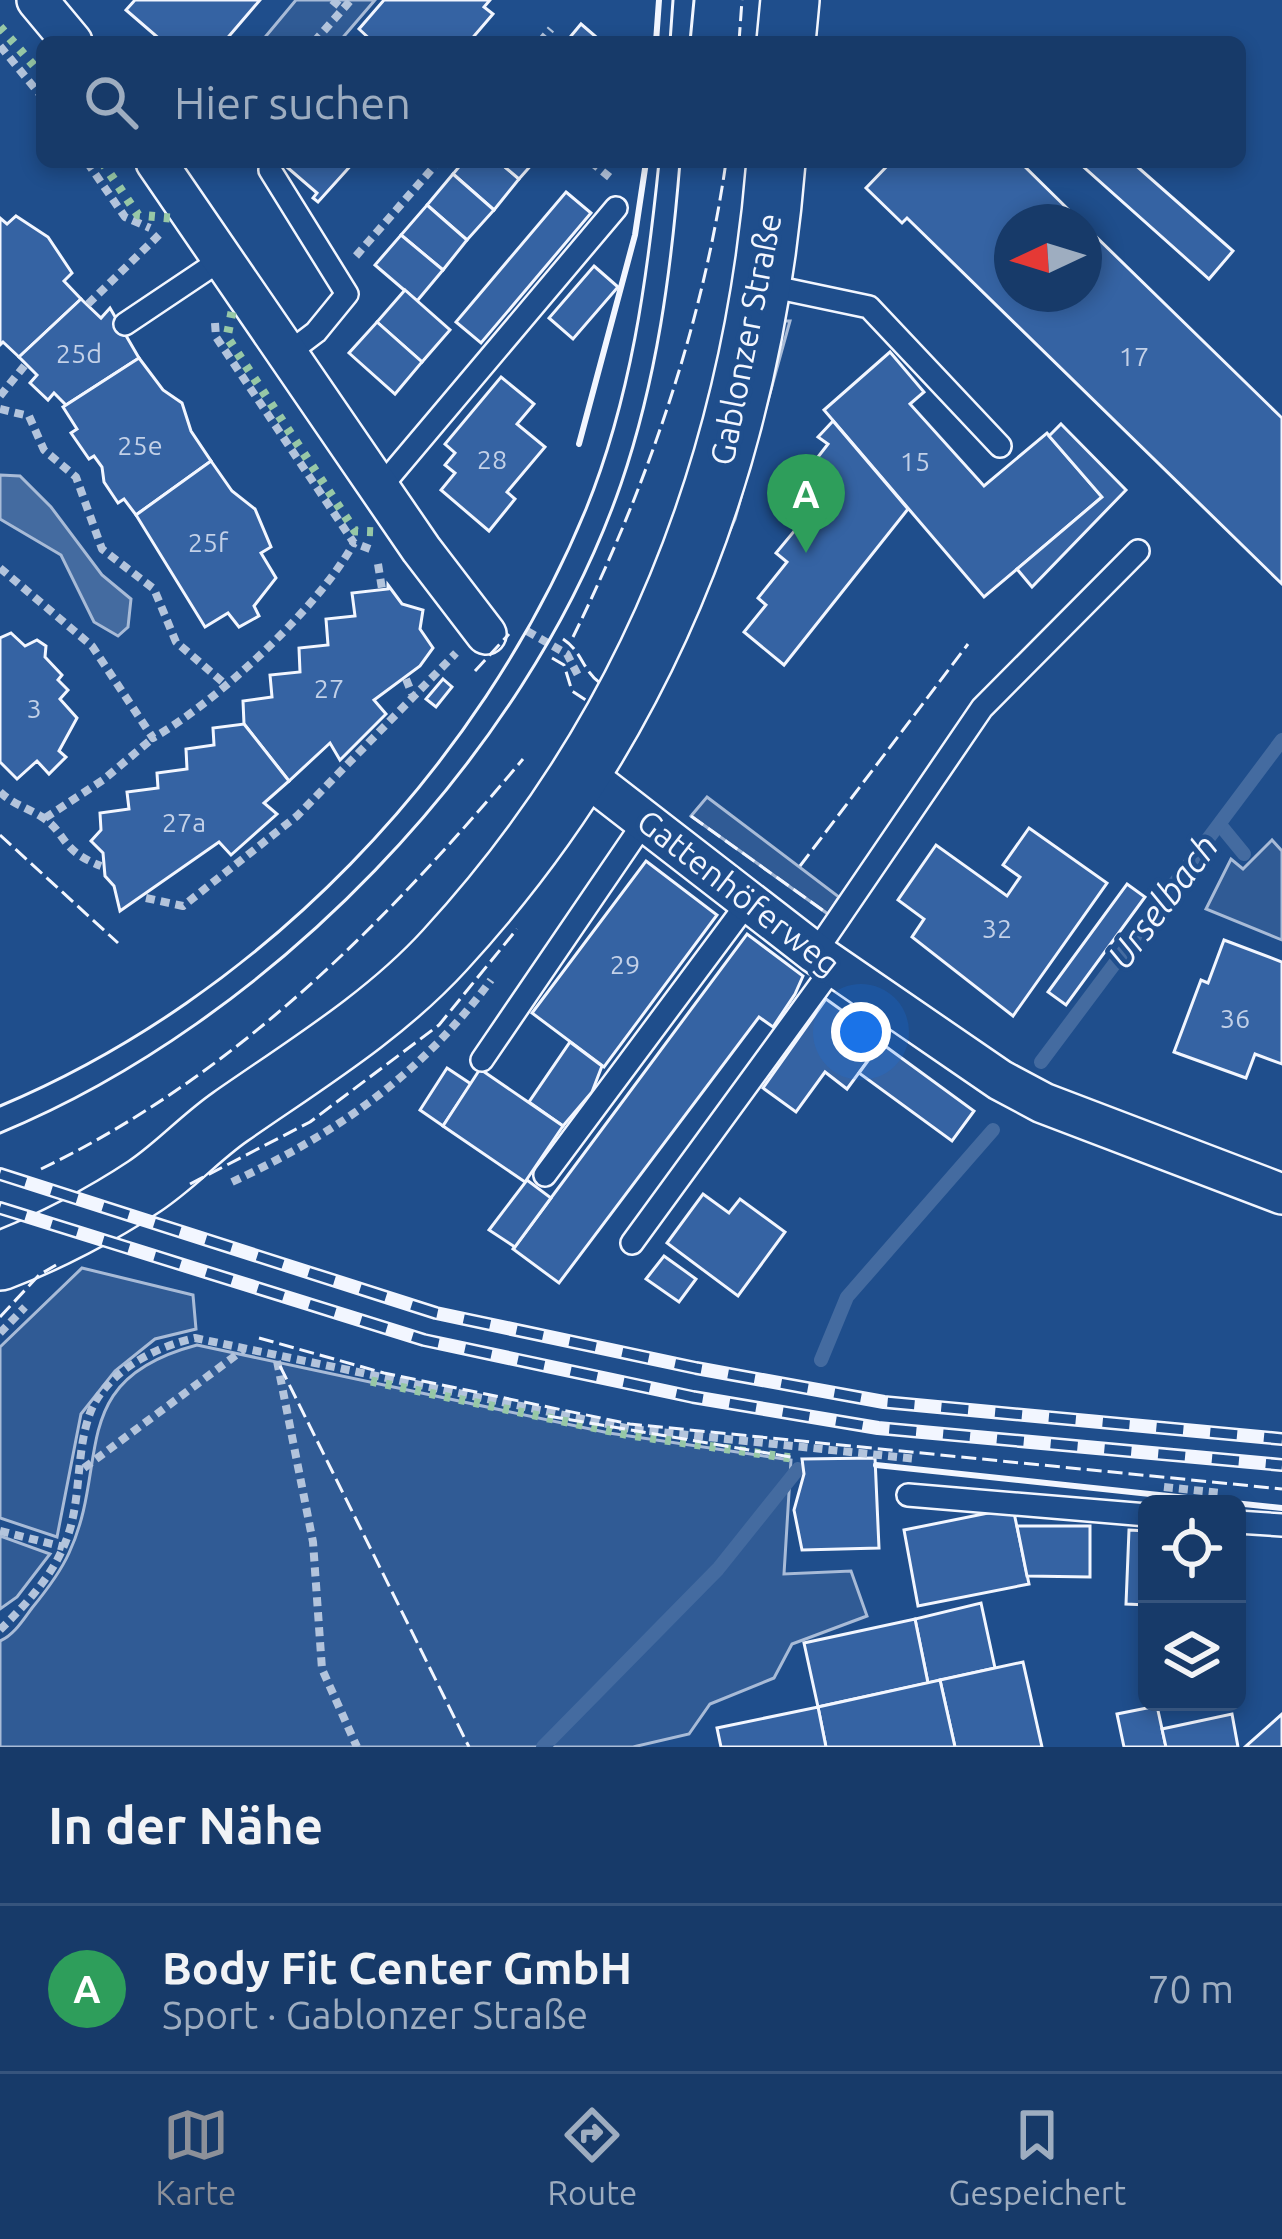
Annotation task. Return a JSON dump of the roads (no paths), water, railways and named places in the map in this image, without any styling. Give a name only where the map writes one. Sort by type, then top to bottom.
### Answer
[{"type":"main road","points":[[787,36],[790,0]]},
{"type":"main road","name":"Gablonzer Straße","points":[[218,1126],[376,1012],[443,953],[584,774],[701,535],[726,459],[760,284],[775,168]]},
{"type":"main road","points":[[0,1223],[218,1126]]},
{"type":"main road","points":[[0,1261],[145,1186],[218,1126]]},
{"type":"street","points":[[158,168],[176,224],[287,354],[486,634]]},
{"type":"street","name":"Gattenhöferweg","points":[[584,774],[647,818],[824,959],[1000,1080],[1043,1103],[1282,1194]]},
{"type":"lane","points":[[270,170],[347,294],[316,332],[287,354]]},
{"type":"lane","points":[[379,489],[616,208]]},
{"type":"lane","points":[[124,324],[210,267]]},
{"type":"lane","points":[[760,284],[869,307],[1000,446]]},
{"type":"lane","points":[[632,1244],[824,959],[982,708],[1138,551]]},
{"type":"lane","points":[[482,1060],[647,818]]},
{"type":"lane","points":[[545,1175],[749,901]]},
{"type":"lane","points":[[908,1495],[1138,1514]]},
{"type":"lane","points":[[1246,1523],[1282,1525]]},
{"type":"waterway","name":"Urselbach","points":[[1041,1062],[1282,740]]},
{"type":"waterway","points":[[1221,826],[1244,854]]},
{"type":"waterway","name":"Urselbach","points":[[821,1360],[847,1297],[993,1130]]},
{"type":"waterway","name":"Urselbach","points":[[543,1747],[718,1569],[798,1469]]},
{"type":"tram line","points":[[670,36],[673,0]]},
{"type":"tram line","points":[[691,36],[694,0]]},
{"type":"tram line","points":[[0,1106],[95,1060],[186,1003],[271,938],[350,864],[422,783],[486,697],[541,605],[602,467],[635,338],[658,168]]},
{"type":"tram line","points":[[0,1133],[99,1085],[196,1024],[289,952],[375,870],[453,781],[521,686],[578,586],[634,445],[661,325],[679,168]]},
{"type":"railway","points":[[0,1174],[436,1313],[696,1368],[884,1402],[1282,1439]]},
{"type":"railway","points":[[0,1208],[424,1340],[693,1397],[878,1428],[1282,1465]]},
{"type":"place","name":"Body Fit Center GmbH","points":[[806,553]]}]
